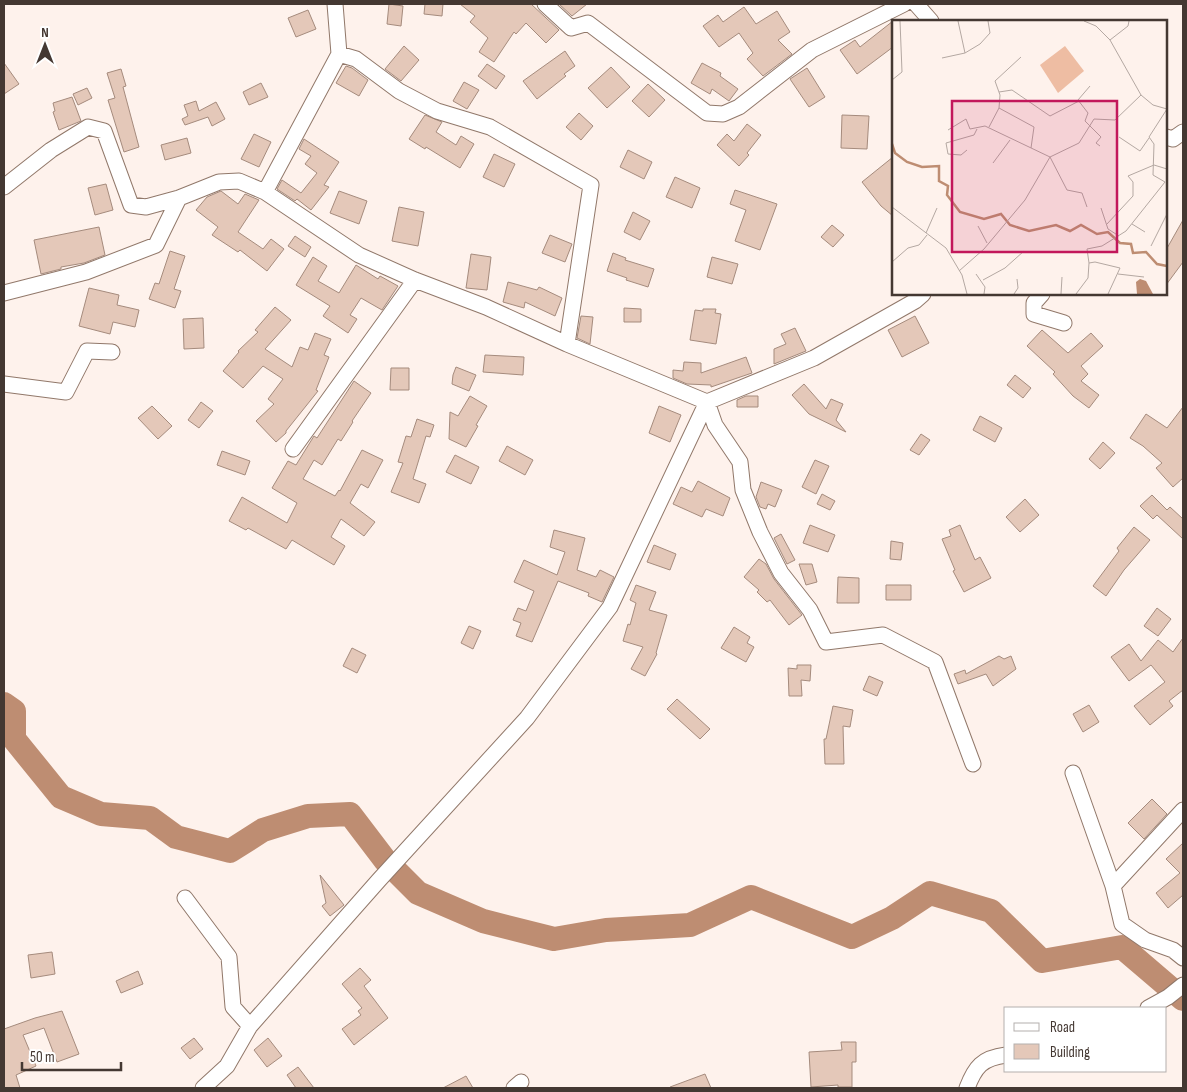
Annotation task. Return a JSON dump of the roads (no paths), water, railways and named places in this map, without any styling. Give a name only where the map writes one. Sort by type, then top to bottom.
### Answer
[{"type":"street","points":[[265,192],[339,54],[335,4]]},
{"type":"street","points":[[545,4],[571,28],[588,23],[707,113],[723,114],[739,107],[812,50],[904,4]]},
{"type":"street","points":[[916,4],[930,20]]},
{"type":"street","points":[[339,54],[356,59],[399,91],[437,111],[490,127],[591,185],[567,344]]},
{"type":"street","points":[[4,187],[51,150],[88,127],[104,131],[131,205],[146,206],[179,198],[219,182],[239,181],[265,192],[359,255],[708,402]]},
{"type":"street","points":[[1167,137],[1173,139],[1183,132]]},
{"type":"street","points":[[4,293],[86,272],[156,245],[179,198]]},
{"type":"street","points":[[293,449],[415,280]]},
{"type":"street","points":[[202,1088],[227,1066],[250,1026],[379,880],[527,718],[610,607],[708,402],[814,358],[915,301],[922,295]]},
{"type":"street","points":[[1041,295],[1034,303],[1034,314],[1064,323]]},
{"type":"street","points":[[4,384],[66,392],[87,351],[112,352]]},
{"type":"street","points":[[708,402],[715,426],[740,462],[743,490],[760,532],[781,573],[810,610],[826,642],[883,635],[935,662],[973,764]]},
{"type":"street","points":[[1073,773],[1113,886],[1122,924],[1145,940],[1173,950],[1183,958]]},
{"type":"street","points":[[1113,886],[1183,810]]},
{"type":"street","points":[[185,898],[229,957],[233,1007],[250,1026]]},
{"type":"street","points":[[1150,1007],[1168,997],[1183,985]]},
{"type":"street","points":[[967,1088],[974,1070],[992,1056],[1004,1055]]},
{"type":"waterway","points":[[4,704],[14,711],[14,739],[61,797],[101,814],[150,818],[176,837],[230,851],[263,830],[308,816],[350,814],[385,860],[418,893],[483,921],[554,939],[606,930],[690,925],[751,897],[852,937],[892,918],[930,893],[991,911],[1042,961],[1122,947],[1183,999]]}]
